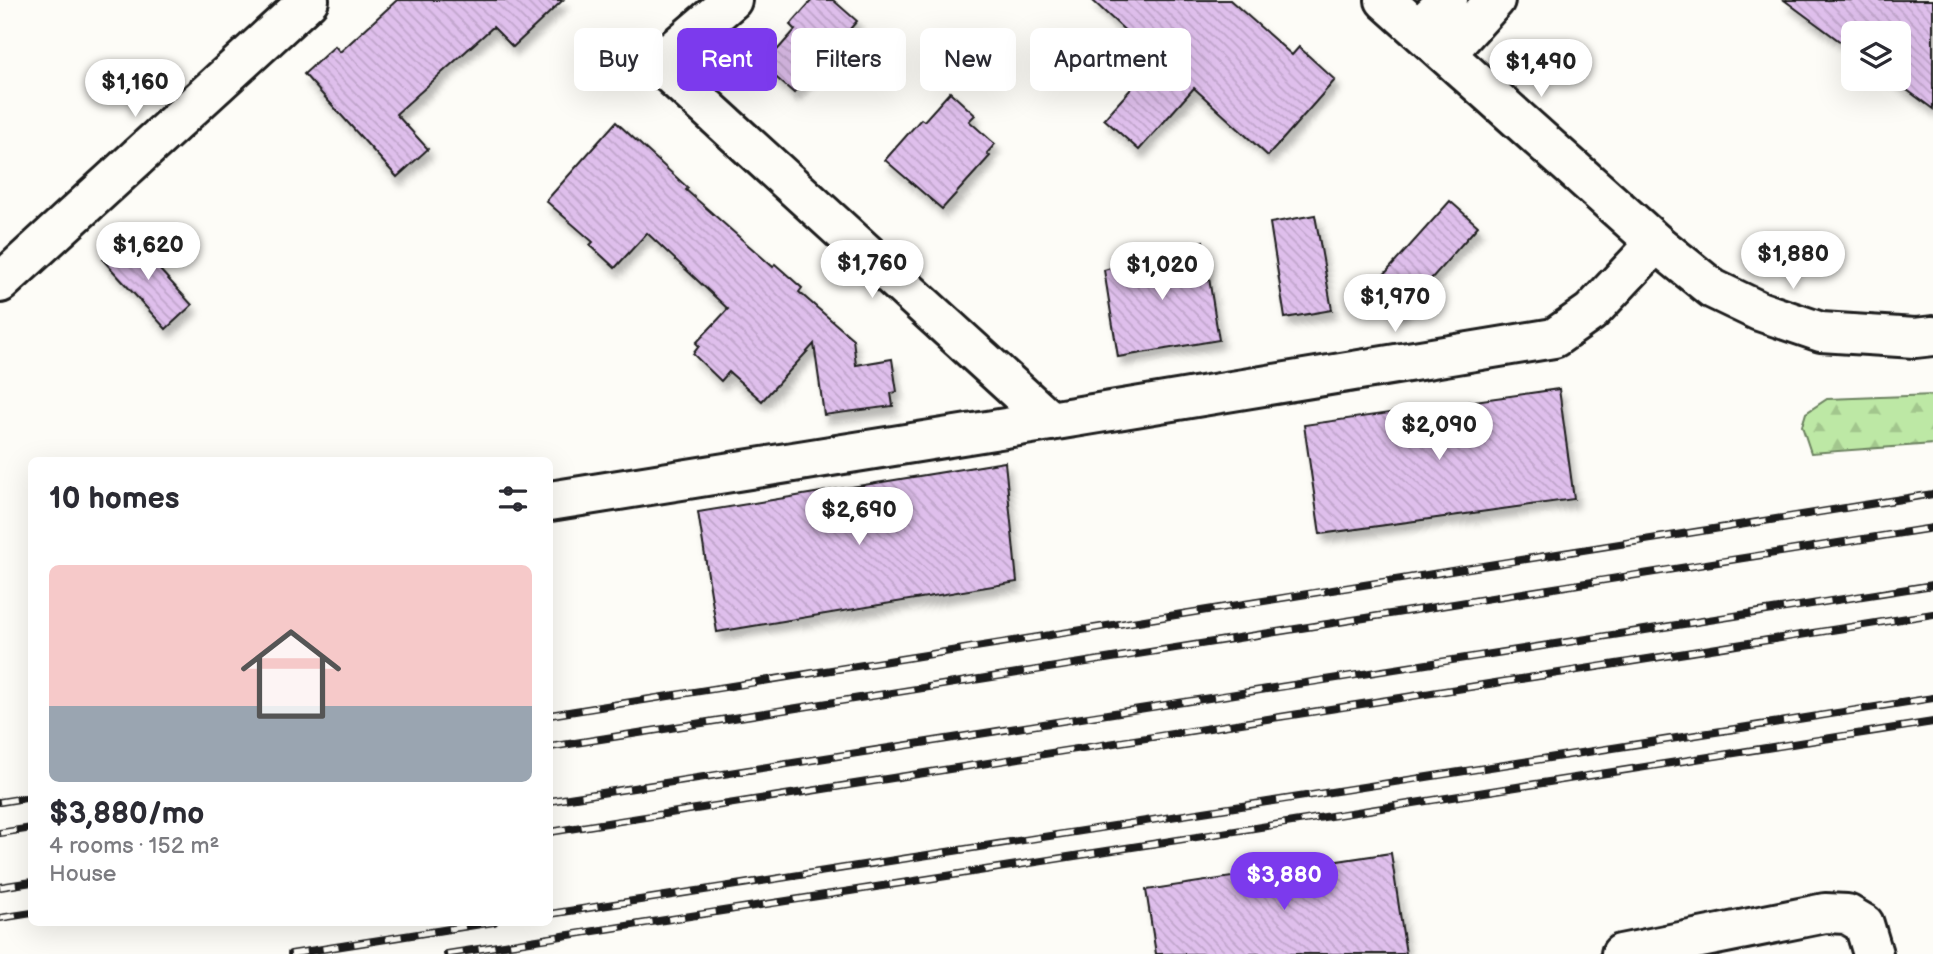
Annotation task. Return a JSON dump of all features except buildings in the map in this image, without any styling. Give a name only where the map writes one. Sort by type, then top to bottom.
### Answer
[{"type":"street","points":[[0,282],[309,0]]},
{"type":"street","points":[[732,0],[658,63],[1050,421]]},
{"type":"street","points":[[1385,0],[1656,243],[1713,289],[1759,311],[1821,332],[1915,338],[1933,336]]},
{"type":"street","points":[[1418,29],[1448,0]]},
{"type":"street","points":[[1446,54],[1495,0]]},
{"type":"street","points":[[553,501],[1554,338],[1591,312],[1656,243]]},
{"type":"street","points":[[1621,954],[1687,948],[1825,913],[1847,914],[1864,924],[1873,954]]},
{"type":"green space","points":[[1933,395],[1933,444],[1811,453],[1802,426],[1806,413],[1827,399]]},
{"type":"railway","points":[[553,715],[1933,494]]},
{"type":"railway","points":[[553,747],[1933,528]]},
{"type":"railway","points":[[553,801],[1933,585]]},
{"type":"railway","points":[[553,832],[1933,614]]},
{"type":"railway","points":[[553,914],[1933,698]]},
{"type":"railway","points":[[447,954],[1933,722]]},
{"type":"railway","points":[[0,802],[28,798]]},
{"type":"railway","points":[[0,833],[28,829]]},
{"type":"railway","points":[[0,887],[28,883]]},
{"type":"railway","points":[[0,918],[28,914]]},
{"type":"railway","points":[[291,954],[469,926]]}]
